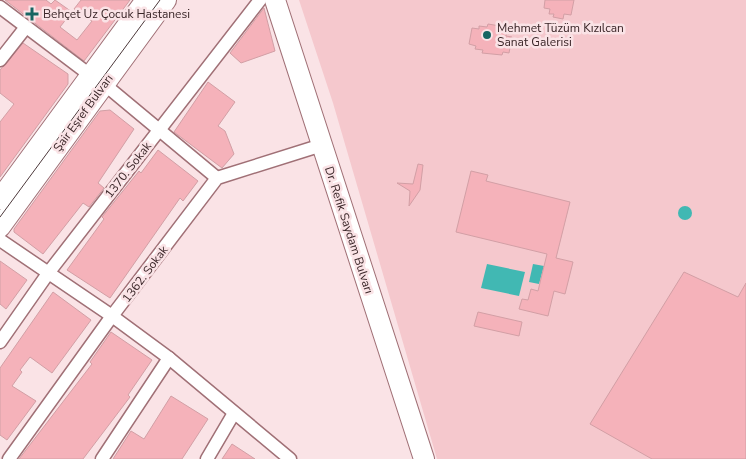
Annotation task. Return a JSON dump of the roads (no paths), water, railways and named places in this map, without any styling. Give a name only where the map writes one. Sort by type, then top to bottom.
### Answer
[{"type":"main road","points":[[0,199],[97,80],[146,0]]},
{"type":"main road","name":"Şair Eşref Bulvarı","points":[[0,230],[97,80],[166,0]]},
{"type":"main road","name":"Dr. Refik Saydam Bulvarı","points":[[275,0],[424,459]]},
{"type":"street","name":"1370. Sokak","points":[[0,342],[49,272],[260,0]]},
{"type":"street","points":[[0,7],[160,129],[217,178],[322,145]]},
{"type":"street","points":[[0,60],[26,27]]},
{"type":"street","name":"1362. Sokak","points":[[9,459],[112,316],[217,178]]},
{"type":"street","points":[[0,230],[49,272],[169,358],[290,459]]},
{"type":"street","points":[[102,459],[169,358]]},
{"type":"street","points":[[207,459],[234,413]]},
{"type":"street","points":[[0,454],[9,459]]},
{"type":"water","points":[[682,206],[688,206],[692,213],[688,220],[682,220],[678,216],[678,210]]},
{"type":"water","points":[[487,264],[525,272],[519,296],[481,288]]},
{"type":"water","points":[[533,264],[544,266],[539,284],[529,282]]},
{"type":"tram line","points":[[0,217],[160,0]]},
{"type":"place","name":"Behçet Uz Çocuk Hastanesi","points":[[32,14]]},
{"type":"place","name":"Mehmet Tüzüm Kızılcan Sanat Galerisi","points":[[487,35]]}]
